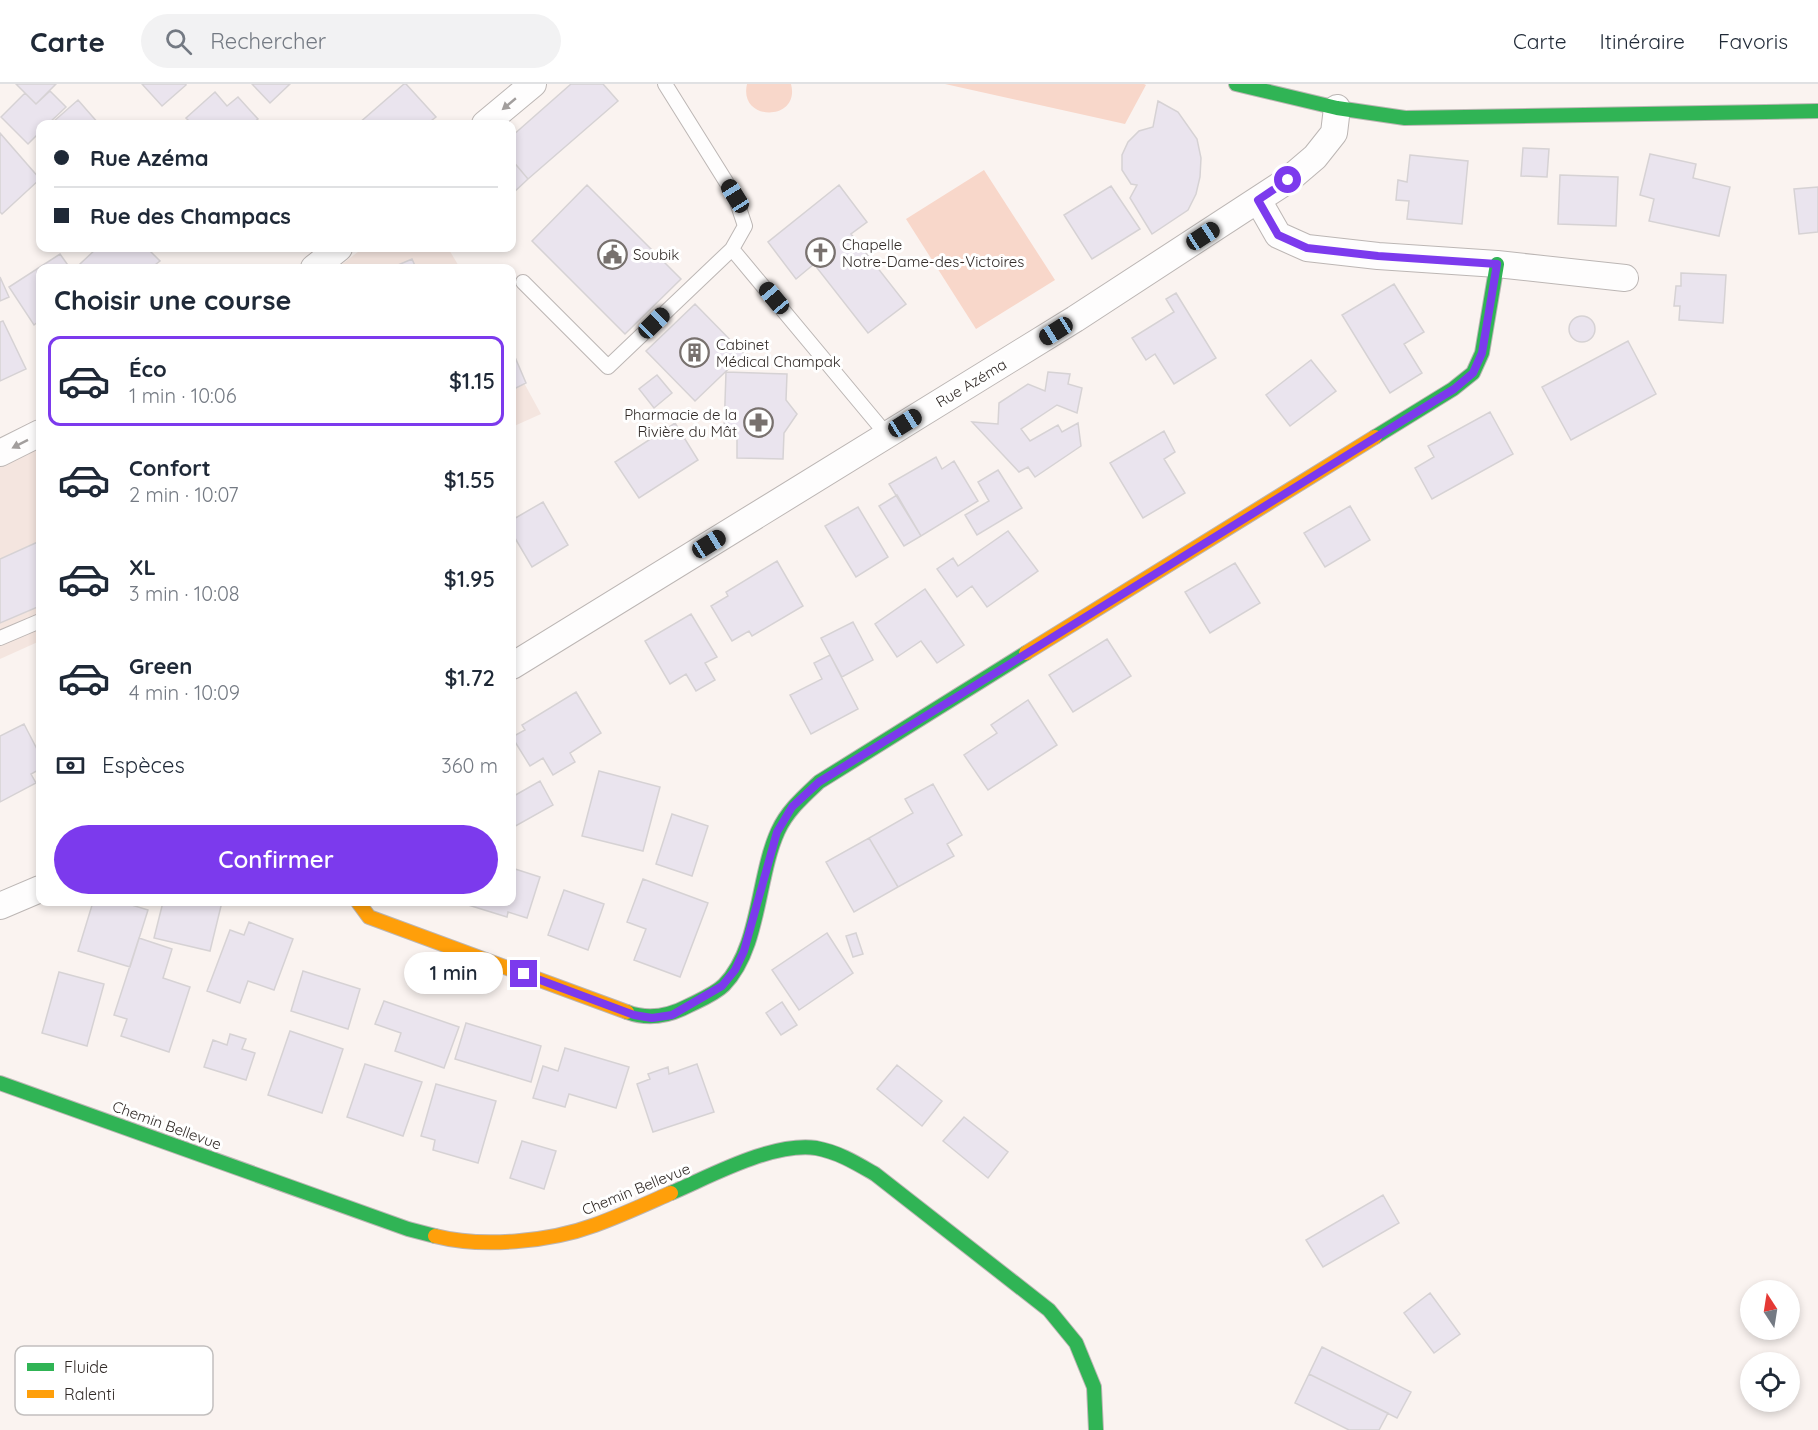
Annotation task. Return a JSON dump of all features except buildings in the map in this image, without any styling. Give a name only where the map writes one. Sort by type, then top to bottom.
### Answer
[{"type":"street","points":[[490,120],[533,84]]},
{"type":"street","points":[[1236,84],[1337,108],[1405,118],[1818,111]]},
{"type":"street","name":"Rue Azéma","points":[[516,664],[1075,319],[1288,180],[1315,156],[1334,133],[1337,108]]},
{"type":"street","points":[[1258,200],[1278,235],[1307,248],[1378,256],[1497,264],[1625,278]]},
{"type":"street","points":[[319,264],[334,252]]},
{"type":"street","points":[[361,906],[369,917],[634,1015],[652,1018],[672,1015],[722,986],[735,970],[744,951],[777,832],[792,807],[819,782],[1454,389],[1473,373],[1482,353],[1497,264]]},
{"type":"street","points":[[0,453],[36,435]]},
{"type":"street","points":[[0,906],[36,891]]},
{"type":"street","name":"Chemin Bellevue","points":[[0,1083],[408,1229],[443,1238],[496,1243],[537,1239],[593,1226],[780,1149],[815,1148],[843,1156],[875,1174],[1049,1310],[1076,1343],[1094,1387],[1096,1430]]},
{"type":"lane","points":[[523,282],[608,367],[732,249],[745,226],[739,205],[665,84]]},
{"type":"lane","points":[[732,249],[887,435]]},
{"type":"lane","points":[[0,638],[36,623]]},
{"type":"shaded area","points":[[747,84],[791,84],[792,96],[787,105],[779,111],[760,111],[751,105],[747,96]]},
{"type":"shaded area","points":[[945,84],[1144,84],[1146,85],[1125,124]]},
{"type":"shaded area","points":[[984,170],[1055,280],[976,329],[906,219]]},
{"type":"shaded area","points":[[358,252],[450,252],[458,264],[342,264]]},
{"type":"shaded area","points":[[516,368],[541,414],[516,425]]},
{"type":"shaded area","points":[[36,445],[36,643],[0,659],[0,463]]},
{"type":"traffic: fast","points":[[1236,84],[1337,108],[1405,118],[1818,111]]},
{"type":"traffic: fast","points":[[1375,437],[1453,389],[1473,373],[1482,353],[1497,264]]},
{"type":"traffic: fast","points":[[627,1012],[643,1016],[666,1014],[702,999],[724,985],[736,970],[745,952],[771,849],[778,831],[796,805],[819,782],[1026,653]]},
{"type":"traffic: fast","points":[[0,1083],[408,1229],[435,1236]]},
{"type":"traffic: fast","points":[[671,1193],[742,1162],[780,1150],[816,1148],[839,1155],[861,1166],[875,1174],[1049,1310],[1076,1343],[1094,1387],[1096,1430]]},
{"type":"traffic: slow","points":[[1026,653],[1375,437]]},
{"type":"traffic: slow","points":[[361,906],[369,917],[627,1012]]},
{"type":"traffic: slow","points":[[435,1236],[473,1242],[515,1241],[557,1236],[604,1221],[671,1193]]},
{"type":"place","name":"Chapelle Notre-Dame-des-Victoires","points":[[821,253]]},
{"type":"place","name":"Soubik","points":[[612,254]]},
{"type":"place","name":"Cabinet Médical Champak","points":[[695,353]]},
{"type":"place","name":"Pharmacie de la Rivière du Mât","points":[[758,423]]},
{"type":"route","points":[[524,974],[634,1015],[652,1018],[672,1015],[722,986],[735,970],[744,951],[777,832],[792,807],[819,782],[1454,389],[1473,373],[1482,353],[1497,264],[1378,256],[1307,248],[1278,235],[1258,200],[1288,180]]}]
